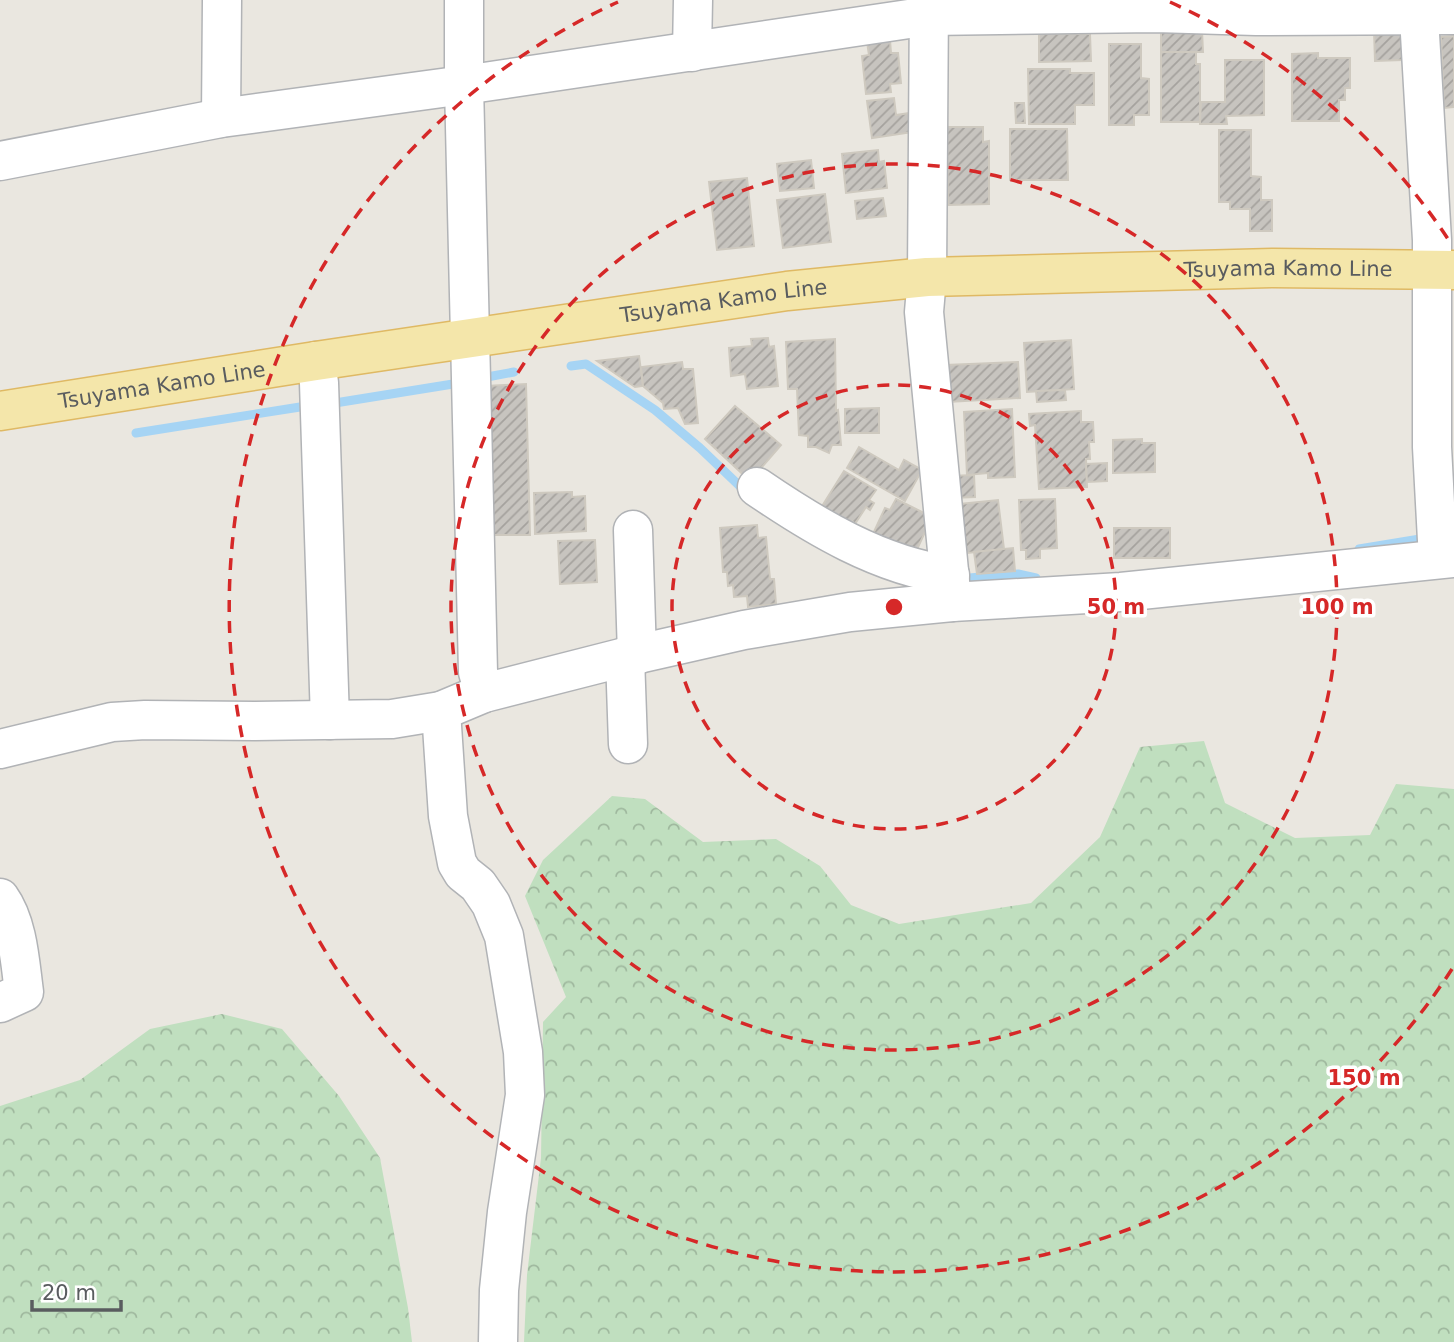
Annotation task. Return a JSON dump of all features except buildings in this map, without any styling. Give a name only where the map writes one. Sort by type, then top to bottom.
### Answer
[{"type":"main road","name":"Tsuyama Kamo Line","points":[[0,411],[787,291],[927,277],[1177,269],[1443,269]]},
{"type":"street","points":[[221,118],[222,0]]},
{"type":"street","points":[[464,0],[478,672],[484,693]]},
{"type":"street","points":[[692,0],[692,52]]},
{"type":"street","points":[[0,161],[221,118],[692,52],[929,8],[1156,7],[1256,16],[1430,10],[1443,269],[1432,447],[1446,558],[1121,592],[951,588],[850,612],[744,630],[631,656],[484,693],[441,711],[392,719],[112,722],[11,747],[18,759],[0,778]]},
{"type":"street","points":[[929,8],[927,277],[924,312],[951,588]]},
{"type":"street","points":[[316,361],[319,383],[330,720]]},
{"type":"street","points":[[757,488],[799,516],[883,557],[933,573],[951,588]]},
{"type":"street","points":[[628,744],[633,530]]},
{"type":"street","points":[[441,711],[449,816],[457,863],[463,873],[478,885],[491,904],[504,936],[523,1052],[525,1095],[507,1212],[499,1290],[498,1342]]},
{"type":"street","points":[[0,898],[5,905],[17,944],[24,992],[0,1003]]},
{"type":"green space","points":[[1204,741],[1225,803],[1295,838],[1370,835],[1396,784],[1454,789],[1454,1342],[524,1342],[527,1275],[541,1158],[543,1022],[566,997],[525,896],[543,860],[612,796],[645,799],[703,842],[776,839],[820,866],[851,905],[899,924],[1031,903],[1100,837],[1140,747]]},
{"type":"green space","points":[[222,1014],[282,1029],[339,1096],[380,1158],[412,1342],[0,1342],[0,1106],[80,1080],[150,1029]]},
{"type":"waterway","points":[[571,366],[586,364],[655,410],[747,493]]},
{"type":"waterway","points":[[487,377],[514,372]]},
{"type":"waterway","points":[[335,403],[453,384]]},
{"type":"waterway","points":[[136,433],[300,407]]},
{"type":"waterway","points":[[1359,549],[1426,538]]},
{"type":"waterway","points":[[969,578],[1018,574],[1036,578]]}]
